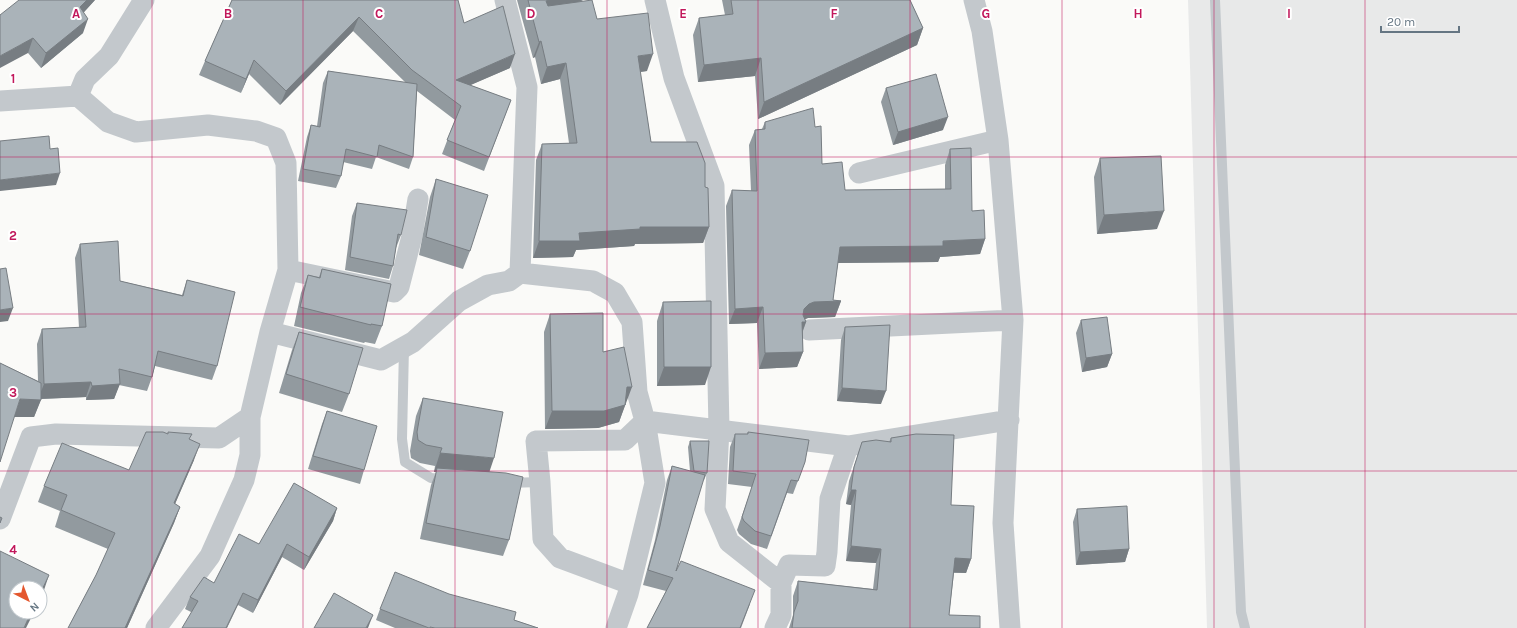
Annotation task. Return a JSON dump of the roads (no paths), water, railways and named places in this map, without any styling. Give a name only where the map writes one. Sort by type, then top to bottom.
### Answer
[{"type":"street","points":[[78,96],[84,79],[109,56],[144,0]]},
{"type":"street","points":[[505,0],[527,87],[520,273]]},
{"type":"street","points":[[656,0],[674,78],[714,186],[719,429],[715,509],[729,542],[781,583]]},
{"type":"street","points":[[974,0],[982,31],[998,140],[1013,320],[1003,523],[1010,628]]},
{"type":"street","points":[[0,101],[78,96],[108,122],[136,132],[208,125],[256,131],[276,138],[286,163],[288,270],[270,332],[250,417],[250,455],[244,480],[210,556],[156,628]]},
{"type":"street","points":[[859,173],[998,140]]},
{"type":"street","points":[[288,270],[394,292],[399,286],[412,236],[418,200]]},
{"type":"street","points":[[270,332],[381,360],[413,342],[459,301],[488,285],[509,281],[520,273],[593,281],[615,293],[632,322],[636,392],[645,421],[655,483],[630,584],[616,628]]},
{"type":"street","points":[[809,330],[1013,320]]},
{"type":"street","points":[[0,519],[31,437],[56,434],[219,438],[250,417]]},
{"type":"street","points":[[630,584],[560,558],[543,540],[536,441],[625,440],[645,421],[848,446],[1009,420]]},
{"type":"street","points":[[775,628],[781,615],[781,583],[789,565],[824,566],[827,552],[830,499],[848,446]]},
{"type":"lane","points":[[1215,0],[1241,612],[1245,628]]},
{"type":"lane","points":[[404,347],[402,439],[404,462],[431,478],[455,480]]},
{"type":"lane","points":[[494,483],[540,482]]}]
